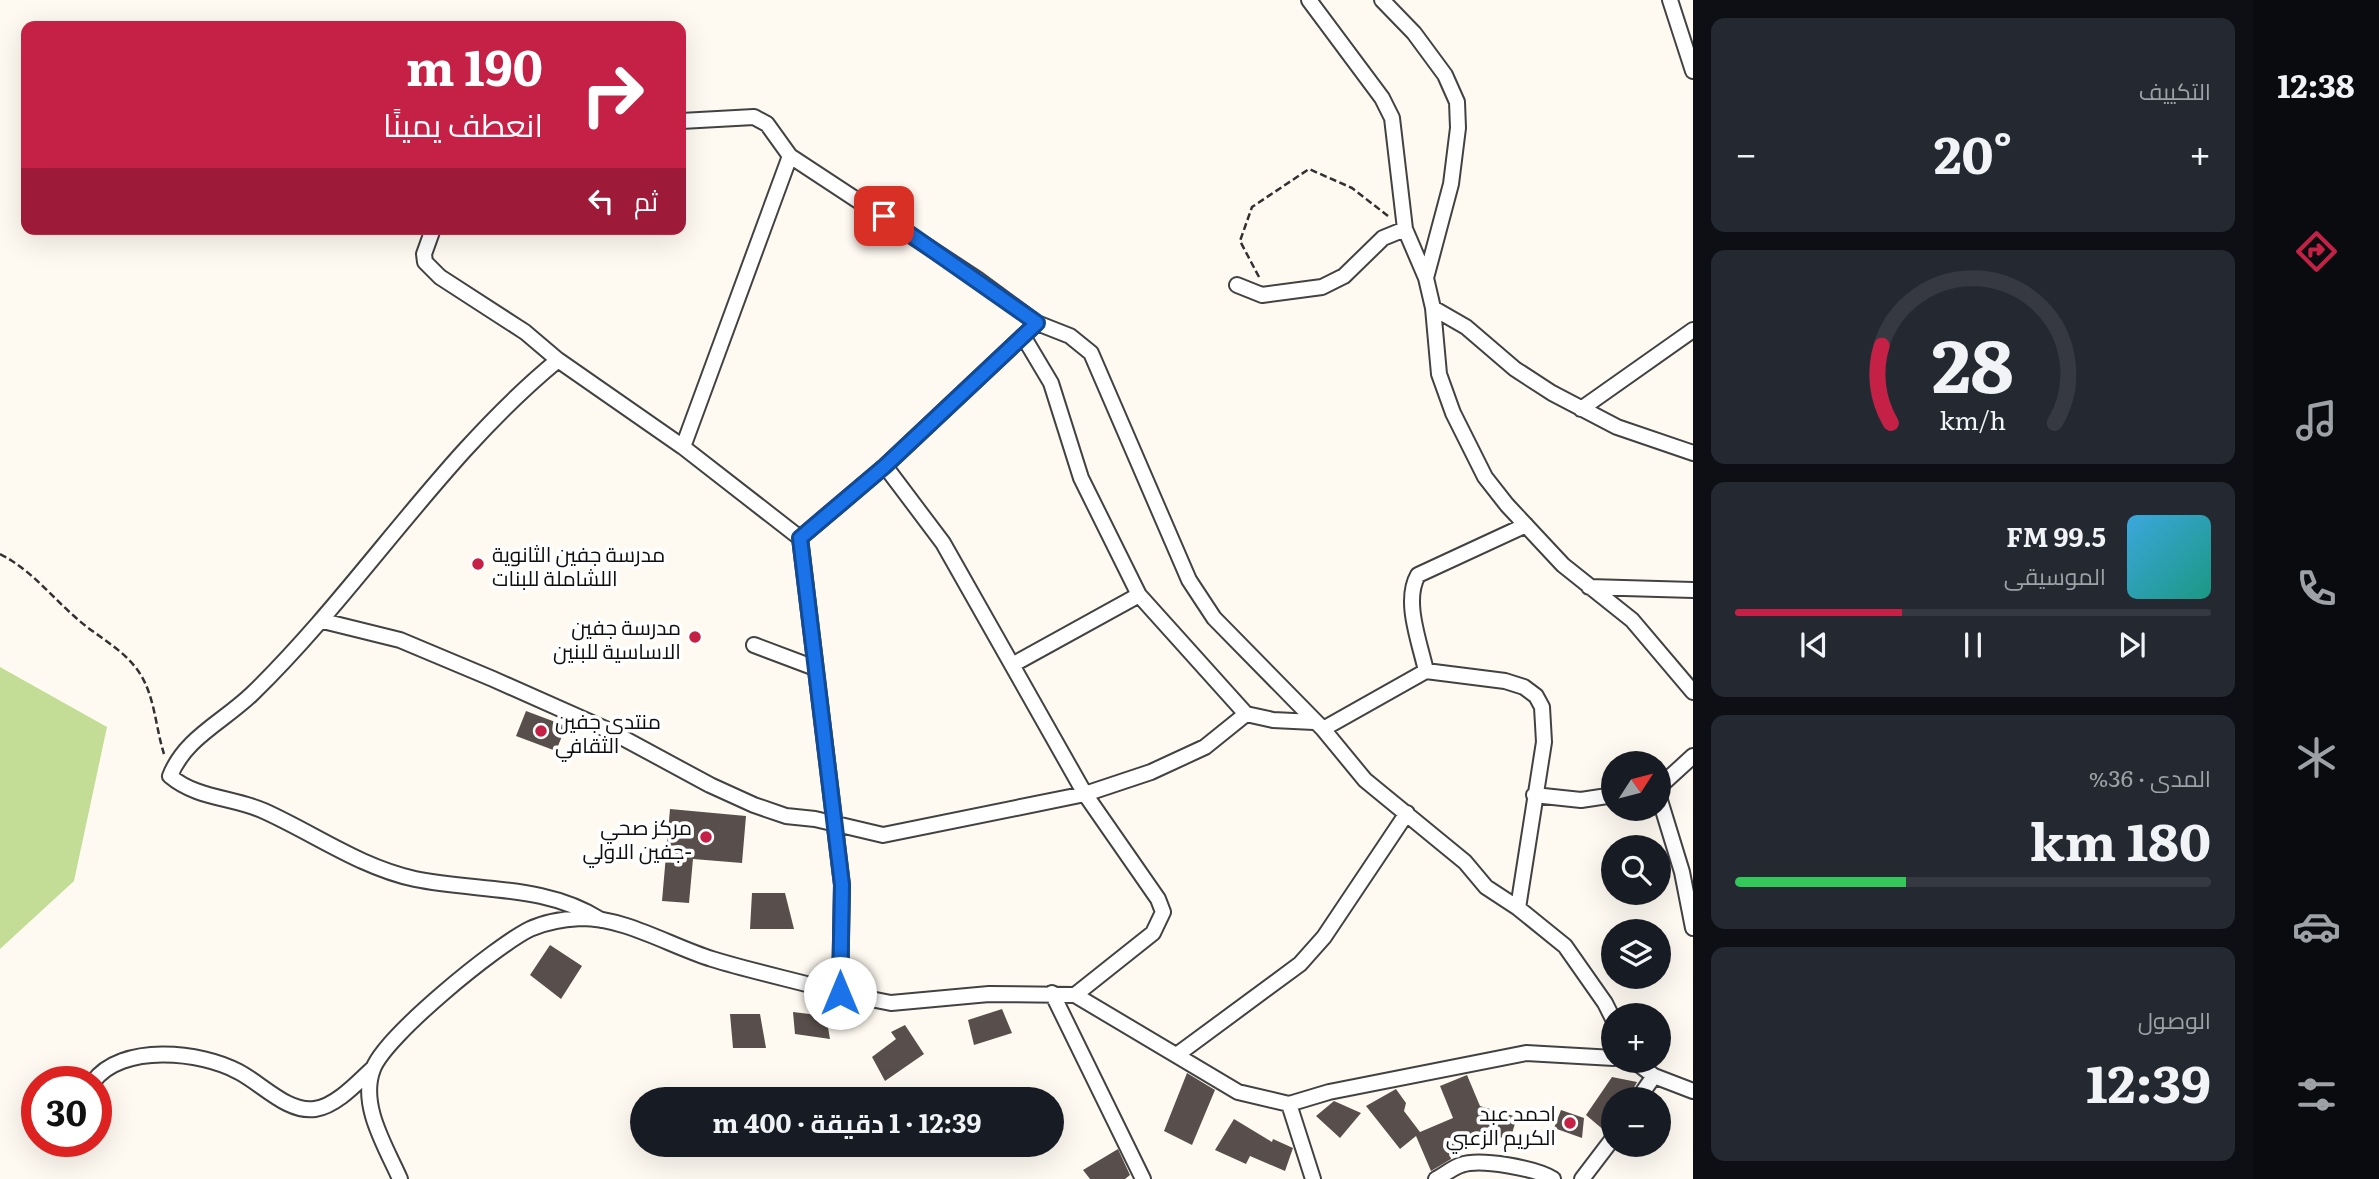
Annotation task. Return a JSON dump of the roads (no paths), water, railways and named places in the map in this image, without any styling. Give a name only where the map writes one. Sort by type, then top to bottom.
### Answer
[{"type":"street","points":[[1309,0],[1382,98],[1392,118],[1405,229],[1426,278],[1433,308],[1439,374],[1453,413],[1485,477],[1563,565],[1632,620],[1693,692]]},
{"type":"street","points":[[1382,0],[1414,33],[1445,75],[1457,102],[1458,128],[1451,184],[1426,278]]},
{"type":"street","points":[[1670,0],[1693,71]]},
{"type":"street","points":[[686,121],[754,117],[767,124],[790,156],[977,279],[1037,323],[1070,336],[1091,353],[1195,593],[1214,618],[1318,725],[1365,780],[1465,862],[1486,887],[1518,908],[1565,947],[1605,1003]]},
{"type":"street","points":[[682,447],[790,156]]},
{"type":"street","points":[[1237,285],[1253,293],[1269,295],[1310,290],[1333,282],[1383,238],[1405,229]]},
{"type":"street","points":[[431,235],[424,254],[432,270],[516,326],[558,360],[682,447],[800,538],[842,885],[840,993]]},
{"type":"street","points":[[1433,308],[1466,327],[1515,369],[1581,409],[1617,427],[1693,453]]},
{"type":"street","points":[[800,538],[885,466],[1037,323]]},
{"type":"street","points":[[1581,409],[1693,330]]},
{"type":"street","points":[[1023,336],[1051,383],[1081,478],[1139,595],[1246,714],[1318,725],[1426,671],[1505,681],[1524,687],[1536,696],[1545,718],[1544,742],[1518,908]]},
{"type":"street","points":[[558,360],[492,423],[323,621],[252,694],[181,752],[170,776],[194,791],[263,810],[347,855],[388,872],[444,885],[544,896],[583,909],[601,920],[714,960],[840,993],[891,1003],[989,994],[1075,995],[1238,1092],[1289,1104],[1329,1091],[1526,1053],[1601,1057]]},
{"type":"street","points":[[885,466],[943,543],[1085,794],[1158,899],[1163,912],[1153,933],[1075,995]]},
{"type":"street","points":[[1426,671],[1412,603],[1412,592],[1418,575],[1526,525]]},
{"type":"street","points":[[1588,587],[1693,590]]},
{"type":"street","points":[[1012,665],[1139,595]]},
{"type":"street","points":[[323,621],[400,640],[493,679],[610,731],[710,785],[754,805],[786,816],[835,823],[883,835],[1085,794],[1182,759],[1205,747],[1246,714]]},
{"type":"street","points":[[754,645],[816,668]]},
{"type":"street","points":[[1671,777],[1693,756]]},
{"type":"street","points":[[1534,795],[1581,800],[1601,797]]},
{"type":"street","points":[[1178,1054],[1300,964],[1324,937],[1408,813]]},
{"type":"street","points":[[1666,821],[1682,872],[1693,928]]},
{"type":"street","points":[[110,1066],[114,1062],[140,1056],[170,1055],[237,1071],[293,1107],[318,1109],[330,1103],[372,1069],[389,1045],[419,1016],[512,939],[549,922],[583,918],[601,920]]},
{"type":"street","points":[[1052,993],[1143,1179]]},
{"type":"street","points":[[372,1069],[369,1095],[374,1118],[400,1179]]},
{"type":"street","points":[[1650,1073],[1693,1091]]},
{"type":"street","points":[[1646,1087],[1654,1076]]},
{"type":"street","points":[[1289,1104],[1313,1179]]},
{"type":"street","points":[[1582,1179],[1601,1153]]},
{"type":"street","points":[[1436,1179],[1463,1164],[1498,1164],[1543,1173],[1553,1179]]},
{"type":"place","name":"مدرسة جفين الثانوية اللشاملة للبنات","points":[[478,564]]},
{"type":"place","name":"مدرسة جفين الاساسية للبنين","points":[[695,637]]},
{"type":"place","name":"منتدى جفين الثقافي","points":[[541,731]]},
{"type":"place","name":"مركز صحي جفين الاولي-","points":[[706,837]]},
{"type":"place","name":"احمد عبد الكريم الزعبي","points":[[1570,1123]]}]
